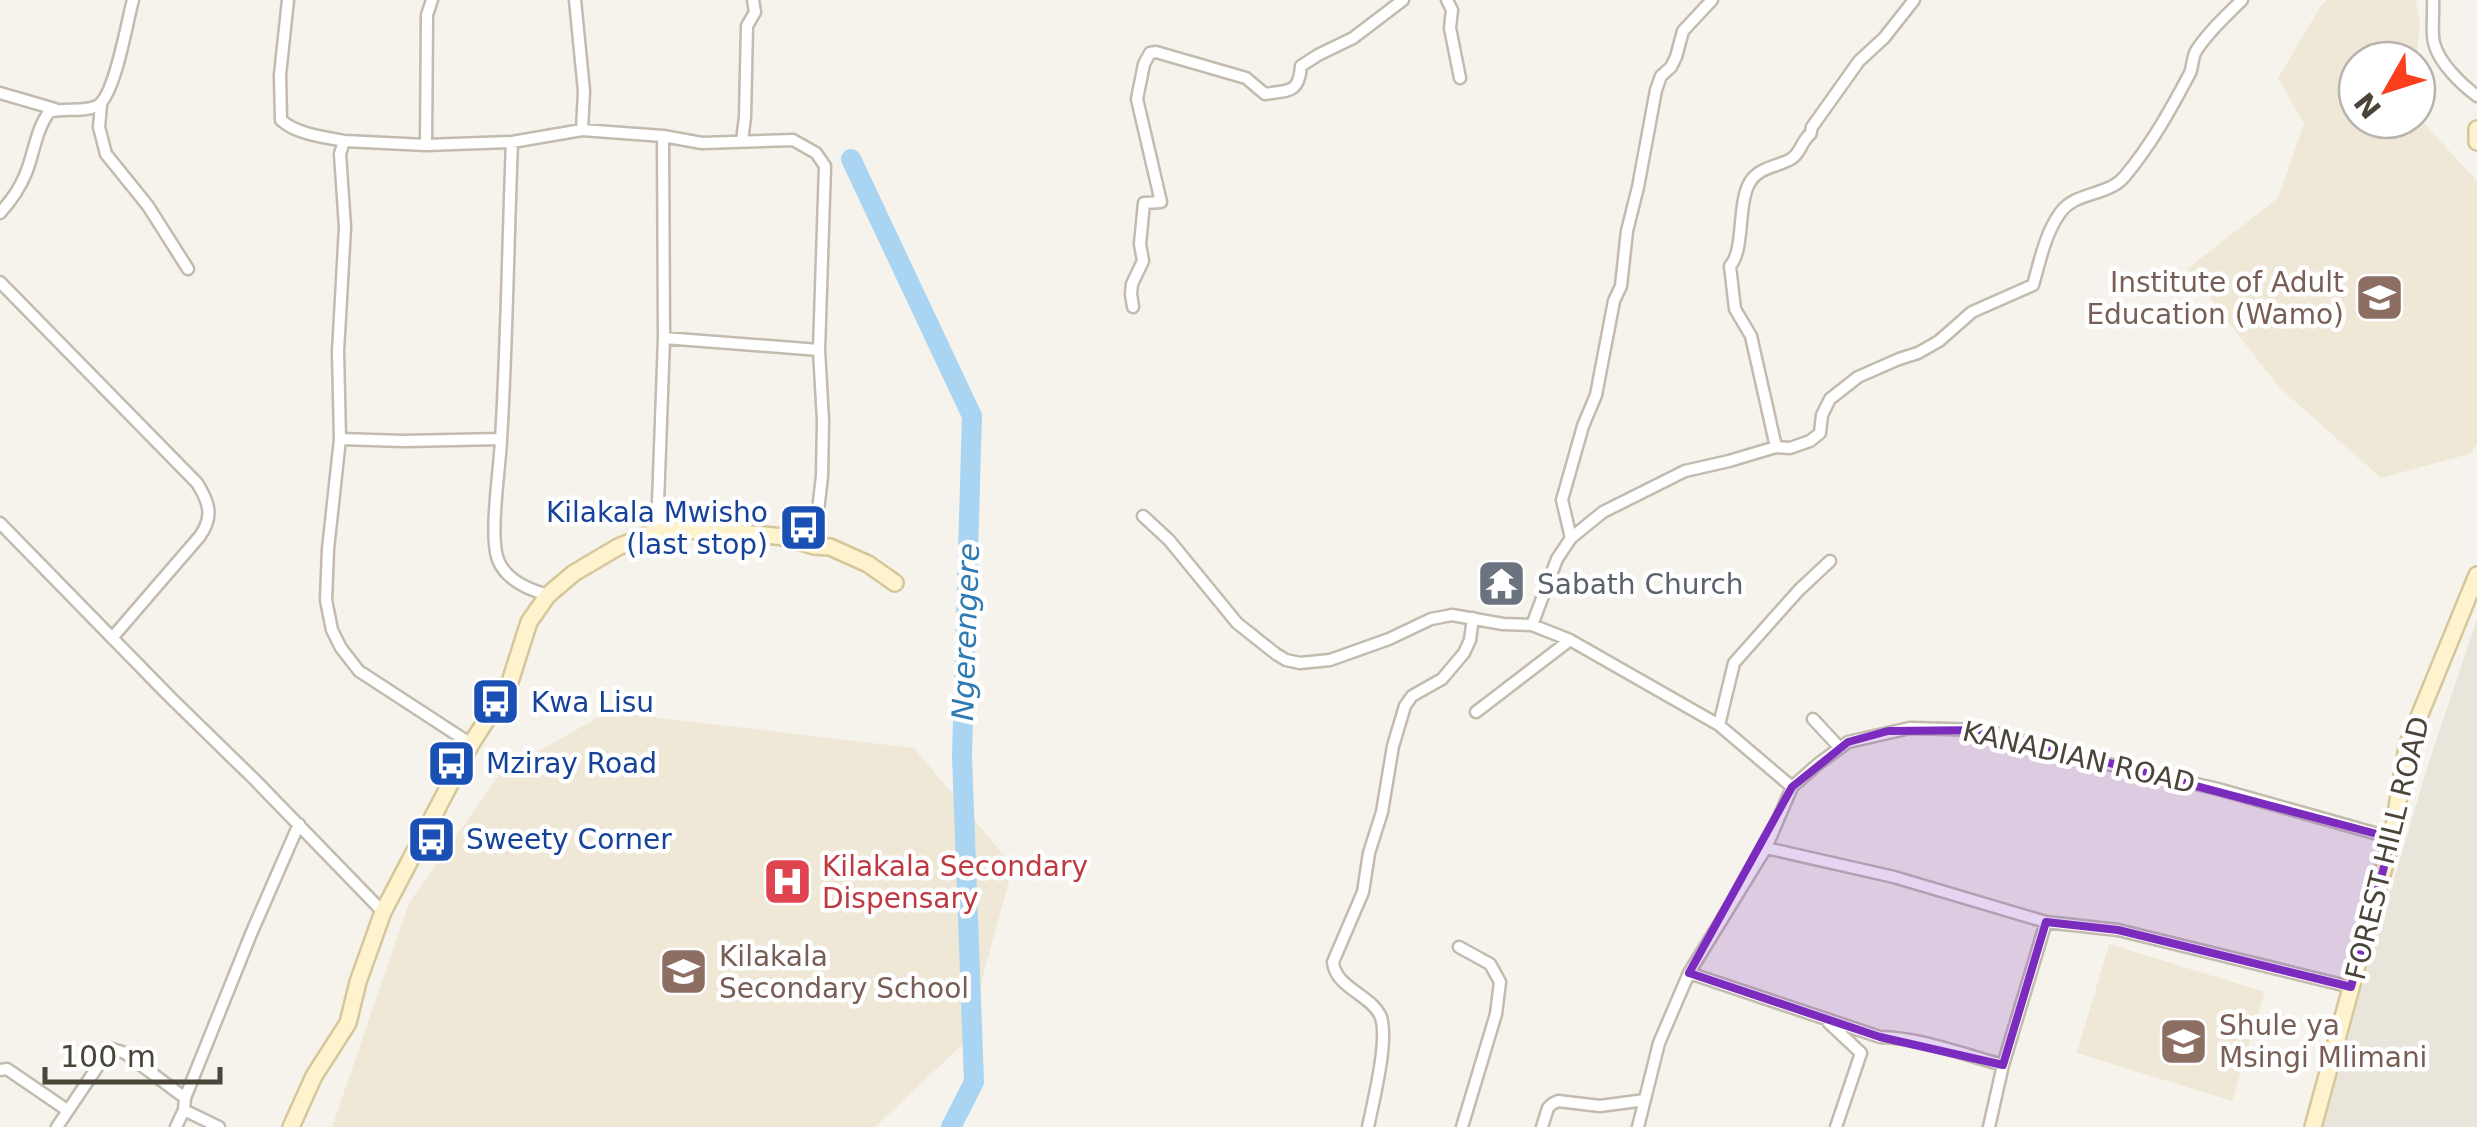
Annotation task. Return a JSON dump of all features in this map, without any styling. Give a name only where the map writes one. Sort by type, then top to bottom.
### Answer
[{"type":"street","points":[[133,0],[114,75],[101,105],[99,128],[106,154],[148,206],[188,269]]},
{"type":"street","points":[[288,0],[280,120],[310,134],[344,141],[426,144],[512,142],[582,130],[663,136],[702,144],[794,140],[816,153],[824,166],[819,350],[822,458],[814,546]]},
{"type":"street","points":[[426,144],[427,15],[432,0]]},
{"type":"street","points":[[576,0],[584,90],[582,130]]},
{"type":"street","points":[[742,141],[747,26],[755,12],[753,0]]},
{"type":"street","points":[[1132,306],[1132,284],[1142,261],[1144,203],[1161,202],[1137,99],[1150,54],[1156,52],[1246,78],[1265,94],[1288,91],[1296,87],[1301,66],[1353,38],[1403,0]]},
{"type":"street","points":[[1447,0],[1452,10],[1450,28],[1460,78]]},
{"type":"street","points":[[1572,538],[1562,500],[1583,426],[1596,396],[1614,301],[1621,286],[1627,231],[1656,90],[1660,76],[1676,56],[1682,30],[1712,0]]},
{"type":"street","points":[[1776,448],[1751,336],[1735,309],[1732,290],[1730,266],[1735,260],[1750,183],[1762,171],[1799,152],[1859,61],[1884,38],[1914,0]]},
{"type":"street","points":[[1532,625],[1556,559],[1572,538],[1603,512],[1685,471],[1810,441],[1820,432],[1822,415],[1830,399],[1858,377],[1918,353],[1939,341],[1972,312],[2032,285],[2052,226],[2064,208],[2072,201],[2112,188],[2124,178],[2162,126],[2191,71],[2194,55],[2242,0]]},
{"type":"street","points":[[2433,0],[2436,50],[2477,96]]},
{"type":"street","points":[[0,93],[56,110]]},
{"type":"street","points":[[0,213],[25,176],[49,112],[101,105]]},
{"type":"street","points":[[2477,129],[2477,142]]},
{"type":"street","points":[[657,531],[664,338],[663,136]]},
{"type":"street","points":[[344,141],[340,154],[345,226],[338,352],[340,440],[326,600],[332,630],[359,671],[471,744]]},
{"type":"street","points":[[512,142],[496,554],[499,564],[518,582],[548,595]]},
{"type":"street","points":[[0,282],[196,483],[209,505],[210,516],[200,536],[112,638]]},
{"type":"street","points":[[664,338],[819,350]]},
{"type":"street","points":[[340,440],[501,439]]},
{"type":"street","points":[[1143,516],[1238,623],[1292,662],[1342,656],[1431,619],[1452,615],[1532,625],[1570,640],[1718,725],[1792,787]]},
{"type":"street","points":[[0,523],[383,912]]},
{"type":"street","points":[[291,1127],[314,1076],[348,1023],[383,912],[471,744],[509,686],[528,622],[548,595],[574,573],[618,546],[657,531],[722,530],[830,547],[851,555],[895,583]]},
{"type":"street","points":[[1718,725],[1734,663],[1786,603],[1830,561]]},
{"type":"street","name":"FOREST HILL ROAD","points":[[2313,1127],[2392,838],[2407,746],[2477,575]]},
{"type":"street","points":[[1368,1127],[1382,1050],[1382,1024],[1370,1003],[1335,974],[1333,962],[1360,902],[1405,706],[1412,696],[1442,679],[1464,653],[1474,618]]},
{"type":"street","points":[[1476,712],[1570,640]]},
{"type":"street","points":[[1813,719],[1840,748]]},
{"type":"street","name":"KANADIAN ROAD","points":[[1638,1127],[1659,1044],[1688,974],[1766,848],[1792,787],[1848,742],[1910,728],[1985,730],[2392,838]]},
{"type":"street","points":[[176,1127],[299,824]]},
{"type":"street","points":[[1766,848],[1894,877],[2046,922],[2118,930],[2351,986]]},
{"type":"street","points":[[1990,1127],[2003,1065],[2046,922]]},
{"type":"street","points":[[1459,947],[1490,964],[1500,982],[1496,1014],[1462,1127]]},
{"type":"street","points":[[1688,974],[1880,1037],[1909,1038],[2003,1065]]},
{"type":"street","points":[[1824,1018],[1861,1053]]},
{"type":"street","points":[[1836,1127],[1861,1053],[1880,1037]]},
{"type":"street","points":[[57,1127],[102,1060],[116,1049],[219,1127]]},
{"type":"street","points":[[0,1070],[7,1069],[67,1110]]},
{"type":"street","points":[[1542,1127],[1548,1108],[1558,1101],[1600,1106],[1645,1100]]},
{"type":"highlighted area","points":[[1985,730],[2392,838],[2351,987],[2118,930],[2046,922],[2003,1065],[1880,1037],[1689,973],[1792,787],[1848,742],[1888,731]]},
{"type":"shaded area","points":[[2328,0],[2416,0],[2420,23],[2418,40],[2337,40],[2337,140],[2437,138],[2477,181],[2477,445],[2469,454],[2381,478],[2279,387],[2187,269],[2278,198],[2304,124],[2278,78]]},
{"type":"shaded area","points":[[2477,619],[2477,1127],[2323,1127],[2429,762]]},
{"type":"shaded area","name":"Kilakala Secondary School","points":[[608,712],[914,748],[1013,866],[965,1042],[875,1127],[332,1127],[409,903],[501,772]]},
{"type":"shaded area","points":[[2109,944],[2265,992],[2232,1101],[2077,1053]]},
{"type":"waterway","name":"Ngerengere","points":[[851,159],[972,416],[962,756],[974,1082],[951,1127]]},
{"type":"place","name":"Institute of Adult Education (Wamo)","points":[[2379,298]]},
{"type":"place","name":"Kilakala Mwisho (last stop)","points":[[803,528]]},
{"type":"place","name":"Sabath Church","points":[[1502,584]]},
{"type":"place","name":"Kwa Lisu","points":[[496,702]]},
{"type":"place","name":"Mziray Road","points":[[451,763]]},
{"type":"place","name":"Sweety Corner","points":[[431,839]]},
{"type":"place","name":"Kilakala Secondary Dispensary","points":[[787,882]]},
{"type":"place","name":"Kilakala Secondary School","points":[[684,972]]},
{"type":"place","name":"Shule ya Msingi Mlimani","points":[[2184,1041]]}]
